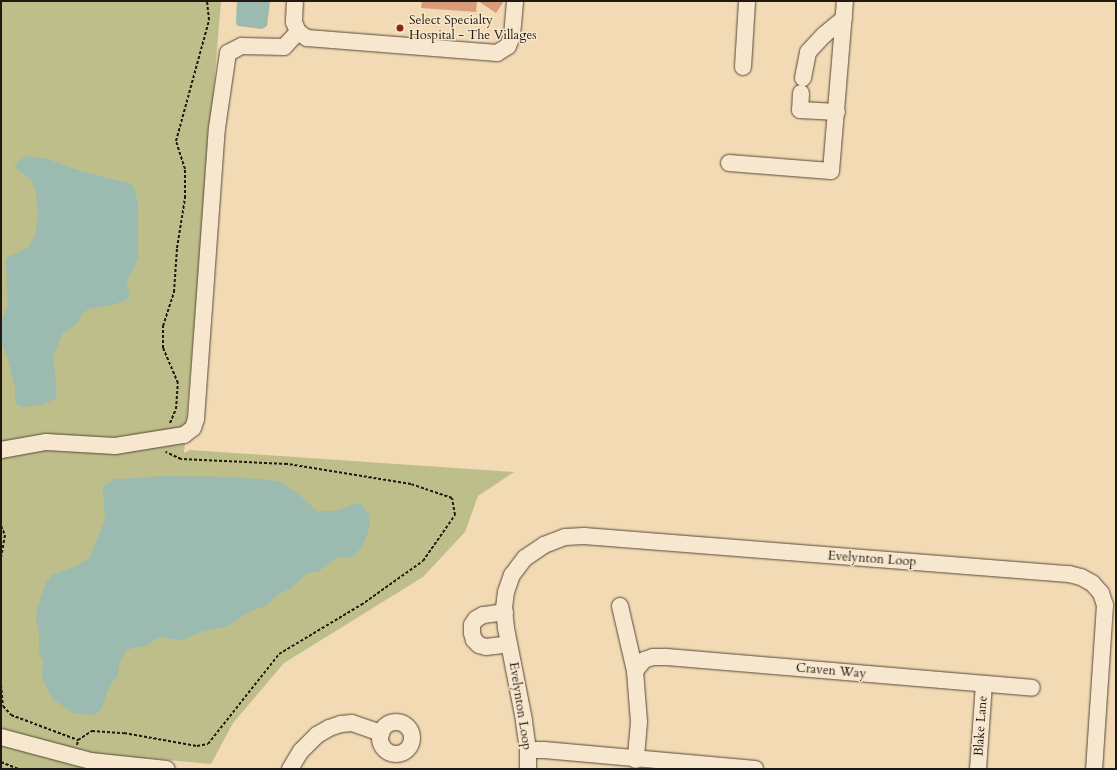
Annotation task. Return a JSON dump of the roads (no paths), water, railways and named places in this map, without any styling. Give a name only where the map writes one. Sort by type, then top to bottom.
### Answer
[{"type":"street","points":[[295,1],[294,22],[298,32],[307,38],[497,53],[508,46],[512,36],[515,1]]},
{"type":"street","points":[[743,67],[747,1]]},
{"type":"street","points":[[729,163],[831,171],[845,1]]},
{"type":"street","points":[[837,112],[800,110],[802,85],[808,52],[824,35],[844,18]]},
{"type":"street","points":[[1,450],[46,442],[115,446],[184,435],[193,428],[196,419],[217,128],[228,53],[242,46],[284,47],[298,32]]},
{"type":"street","name":"Evelynton Loop","points":[[528,769],[528,750],[509,644],[505,612],[506,592],[512,575],[525,558],[544,545],[565,537],[584,536],[1053,573],[1081,577],[1092,583],[1101,593],[1105,610],[1094,769]]},
{"type":"street","points":[[620,606],[635,671],[640,722],[636,760]]},
{"type":"street","name":"Evelynton Loop","points":[[505,612],[483,615],[476,619],[472,625],[472,633],[474,640],[479,645],[486,647],[509,644]]},
{"type":"street","name":"Craven Way","points":[[635,671],[644,660],[653,657],[666,657],[1032,688]]},
{"type":"street","name":"Blake Lane","points":[[978,769],[984,684]]},
{"type":"street","points":[[290,769],[301,751],[317,735],[329,728],[341,724],[352,723],[381,732]]},
{"type":"street","points":[[1,737],[91,761],[167,769]]},
{"type":"street","points":[[528,750],[544,750],[636,760],[755,769]]},
{"type":"water","points":[[237,1],[270,1],[267,26],[262,29],[238,26],[236,24]]},
{"type":"water","points":[[29,156],[48,159],[74,169],[131,184],[135,190],[138,204],[138,256],[134,269],[129,275],[127,283],[130,296],[128,299],[113,305],[89,309],[83,313],[77,324],[62,334],[53,357],[57,394],[55,399],[42,405],[23,407],[18,406],[15,402],[15,388],[7,355],[1,344],[1,322],[8,305],[6,261],[8,257],[27,248],[35,236],[38,216],[36,191],[31,180],[14,166],[21,159]]},
{"type":"water","points":[[166,476],[234,477],[279,481],[297,493],[317,511],[336,511],[353,504],[361,504],[369,514],[370,527],[362,547],[352,557],[337,558],[319,571],[307,573],[290,589],[279,594],[265,606],[247,613],[228,626],[200,632],[182,641],[163,637],[155,639],[147,646],[132,648],[126,651],[119,664],[118,676],[110,684],[102,708],[94,715],[73,713],[53,699],[42,678],[43,663],[39,652],[39,632],[36,620],[37,610],[46,582],[53,574],[74,567],[89,558],[105,520],[103,488],[106,484],[115,479]]},
{"type":"place","name":"Select Specialty Hospital - The Villages","points":[[400,28]]}]
